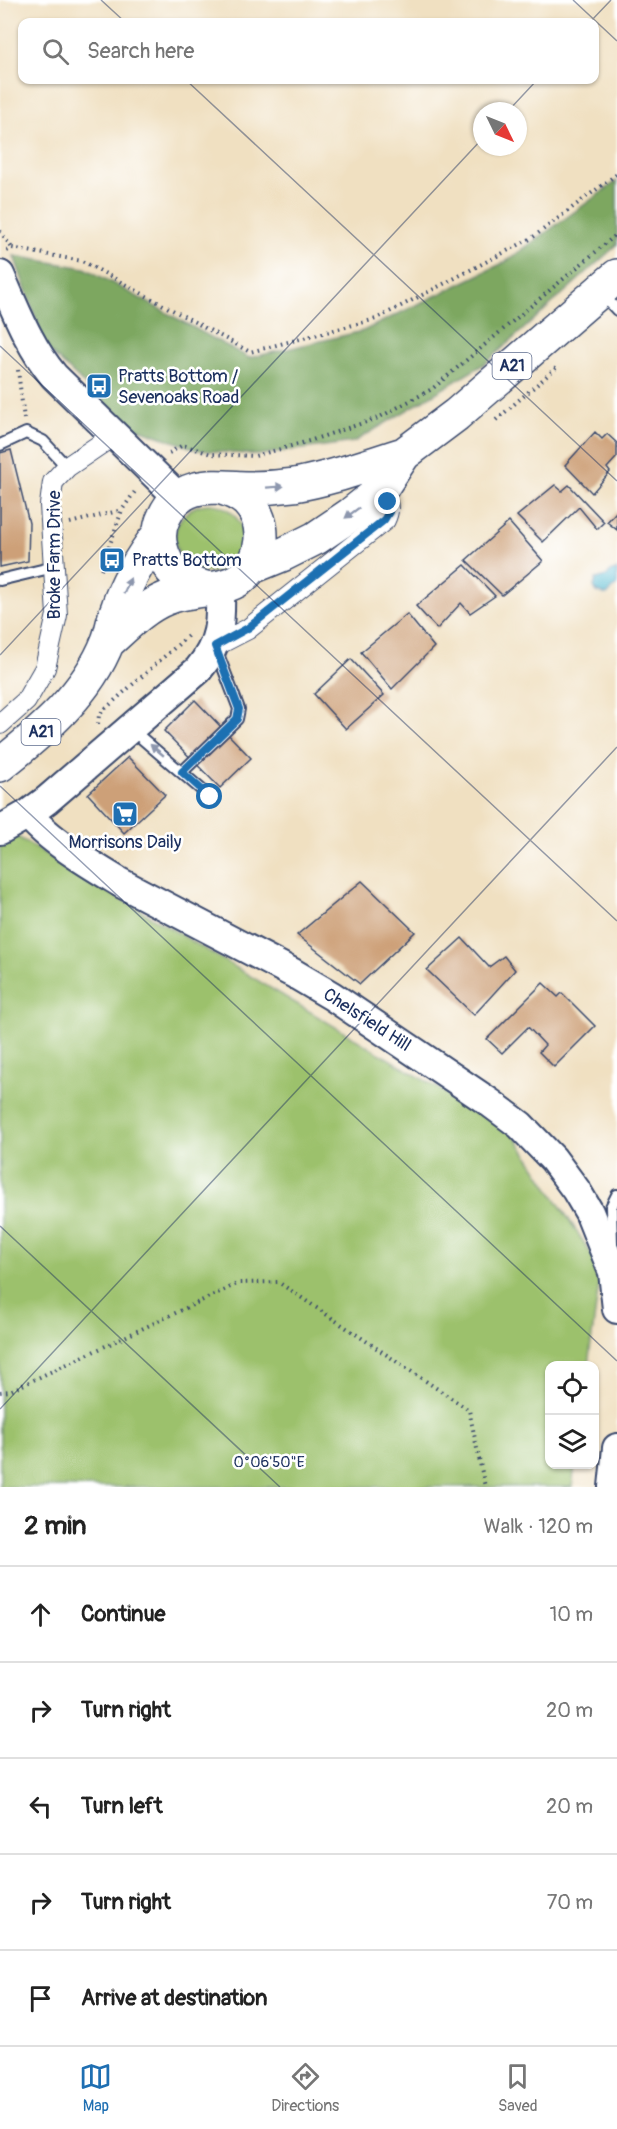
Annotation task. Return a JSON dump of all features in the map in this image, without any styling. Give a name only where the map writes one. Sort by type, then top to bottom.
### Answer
[{"type":"highway","name":"A21","points":[[252,567],[316,538],[350,515],[369,480],[611,293]]},
{"type":"highway","points":[[217,486],[234,491],[248,502],[257,516],[261,533],[260,551],[252,567],[232,583],[213,588],[190,584],[177,576],[167,564],[161,550],[159,534],[163,519],[178,497],[192,489],[204,486],[217,486],[262,488],[369,480]]},
{"type":"highway","name":"A21","points":[[0,765],[40,732],[67,705],[90,675],[108,642],[129,580],[143,554],[159,534]]},
{"type":"highway","name":"A21","points":[[108,642],[151,607],[168,597],[213,588]]},
{"type":"street","points":[[0,275],[33,348],[54,376],[178,497]]},
{"type":"street","name":"Broke Farm Drive","points":[[0,724],[26,701],[45,668],[57,615],[50,505],[53,482],[67,467],[114,435]]},
{"type":"street","points":[[203,639],[248,628],[384,520],[389,512],[388,502],[369,480]]},
{"type":"street","points":[[203,639],[219,629],[213,588]]},
{"type":"street","points":[[0,830],[28,814],[69,782],[198,670],[208,659],[203,639]]},
{"type":"street","name":"Chelsfield Hill","points":[[28,814],[43,830],[106,874],[332,996],[505,1114],[538,1142],[576,1190],[589,1212],[615,1272],[617,1309]]},
{"type":"street","points":[[613,1487],[617,1448]]},
{"type":"lane","points":[[0,445],[26,433],[44,441],[67,467]]},
{"type":"lane","points":[[0,580],[54,567]]},
{"type":"lane","points":[[182,772],[237,719],[239,709],[203,639]]},
{"type":"lane","points":[[131,728],[210,797]]},
{"type":"lane","points":[[615,1272],[610,1207],[617,1195]]},
{"type":"path","points":[[0,255],[12,248],[82,261],[250,352],[376,319],[532,238],[617,174]]},
{"type":"path","points":[[0,231],[12,248]]},
{"type":"path","points":[[172,450],[183,445],[211,454],[255,456],[378,418],[432,389],[617,234]]},
{"type":"path","points":[[26,433],[16,360],[33,348]]},
{"type":"path","points":[[51,527],[122,510]]},
{"type":"path","points":[[99,715],[203,639]]},
{"type":"path","points":[[0,1392],[10,1391],[239,1283],[278,1282],[469,1410],[485,1487]]},
{"type":"green space","points":[[617,181],[617,245],[486,363],[354,442],[258,455],[198,450],[128,425],[46,348],[14,256],[85,268],[249,358],[363,331],[505,262]]},
{"type":"green space","points":[[209,504],[222,507],[233,514],[240,525],[243,538],[240,551],[233,562],[222,569],[209,572],[196,569],[185,562],[178,551],[175,538],[178,525],[185,514],[196,507]]},
{"type":"green space","points":[[14,835],[513,1133],[601,1269],[589,1361],[545,1361],[545,1469],[574,1469],[572,1487],[0,1487],[0,842]]},
{"type":"water","points":[[617,570],[617,585],[607,595],[597,592],[594,587],[596,579]]},
{"type":"building","points":[[595,432],[602,439],[607,434],[617,443],[617,457],[607,468],[610,472],[592,493],[565,465]]},
{"type":"building","points":[[11,450],[29,523],[28,561],[0,567],[0,453]]},
{"type":"building","points":[[555,485],[562,491],[569,485],[604,522],[597,529],[579,507],[543,542],[517,516]]},
{"type":"building","points":[[617,511],[617,530],[607,522]]},
{"type":"building","points":[[509,522],[543,561],[502,595],[466,560]]},
{"type":"building","points":[[465,565],[495,596],[470,613],[461,603],[437,629],[416,606]]},
{"type":"building","points":[[407,614],[434,647],[392,689],[361,652]]},
{"type":"building","points":[[351,659],[384,695],[346,729],[314,694]]},
{"type":"building","points":[[195,700],[251,758],[220,788],[164,731]]},
{"type":"building","name":"Morrisons Daily","points":[[128,757],[165,795],[124,833],[88,794]]},
{"type":"building","points":[[362,881],[415,932],[360,984],[297,935]]},
{"type":"building","points":[[462,938],[489,967],[504,956],[515,970],[474,1015],[427,970]]},
{"type":"building","points":[[543,983],[558,997],[562,993],[595,1026],[554,1067],[539,1052],[545,1045],[528,1027],[502,1053],[487,1039]]},
{"type":"place","name":"Pratts Bottom / Sevenoaks Road","points":[[99,386]]},
{"type":"place","name":"Pratts Bottom","points":[[112,560]]},
{"type":"place","name":"Morrisons Daily","points":[[125,814]]},
{"type":"route","points":[[210,797],[182,772],[237,719],[239,709],[215,646],[248,628],[384,520],[389,512],[388,502]]}]
